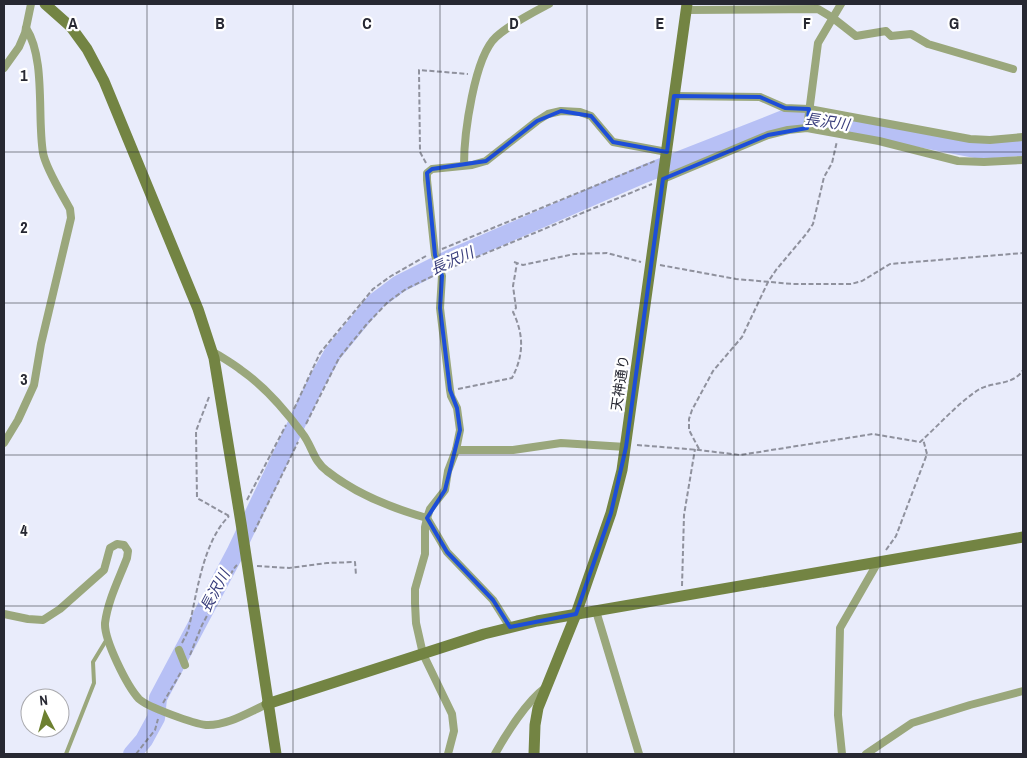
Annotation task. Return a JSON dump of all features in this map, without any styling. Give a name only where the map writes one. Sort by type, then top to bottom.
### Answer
[{"type":"street","points":[[4,68],[19,47],[26,28],[31,4]]},
{"type":"street","points":[[45,4],[71,27],[87,49],[104,81],[198,309],[212,351],[234,514],[241,523],[276,754]]},
{"type":"street","points":[[464,165],[466,128],[485,50],[496,36],[549,4]]},
{"type":"street","points":[[807,128],[818,43],[841,4]]},
{"type":"street","points":[[686,7],[818,9],[856,36],[886,31],[891,36],[911,34],[928,44],[1013,69]]},
{"type":"street","name":"天神通り","points":[[534,754],[535,725],[538,708],[576,614],[611,513],[627,446],[686,7]]},
{"type":"street","points":[[4,443],[18,420],[34,385],[40,344],[71,218],[70,209],[43,152],[34,39],[26,28]]},
{"type":"street","points":[[674,96],[760,97],[785,108],[809,109],[970,139],[990,140],[1023,137]]},
{"type":"street","points":[[448,754],[454,731],[452,714],[423,654],[416,623],[415,590],[425,554],[427,518],[430,509],[445,490],[460,430],[457,408],[450,396],[440,308],[442,276],[435,253],[427,173],[432,169],[486,161],[537,121],[548,114],[561,111],[580,112],[591,116],[613,142],[666,155]]},
{"type":"street","points":[[663,178],[768,135],[807,128],[879,141],[958,161],[1023,160]]},
{"type":"street","points":[[212,351],[242,370],[265,390],[302,432],[315,460],[326,471],[387,505],[427,518],[447,552],[492,600],[510,627]]},
{"type":"street","points":[[456,450],[513,450],[561,443],[627,446]]},
{"type":"street","points":[[4,614],[28,620],[43,620],[60,609],[104,570],[110,548],[117,544],[124,545],[128,551],[127,558],[110,598],[105,624],[107,639],[112,652],[139,699],[159,710],[205,725],[221,724],[267,704],[510,627],[1023,537]]},
{"type":"street","points":[[842,754],[838,714],[840,628],[878,562]]},
{"type":"street","points":[[596,611],[639,754]]},
{"type":"street","points":[[179,650],[185,664]]},
{"type":"street","points":[[496,754],[502,742],[536,695],[546,688]]},
{"type":"street","points":[[871,753],[912,723],[1023,691]]},
{"type":"lane","points":[[66,754],[94,684],[93,662],[107,639]]},
{"type":"path","points":[[430,170],[420,152],[419,70],[478,75]]},
{"type":"path","points":[[699,450],[690,430],[689,419],[692,410],[713,371],[742,337],[768,282],[776,270],[808,234],[813,224],[824,177],[832,163],[839,134]]},
{"type":"path","points":[[179,650],[188,631],[209,545],[219,527],[234,514],[252,493],[291,419],[320,353],[373,289],[391,276],[435,253],[666,155]]},
{"type":"path","points":[[245,547],[339,358],[388,302],[406,289],[441,272],[663,178]]},
{"type":"path","points":[[450,390],[512,378],[518,368],[522,345],[520,327],[513,312],[516,308],[513,286],[516,263],[523,265],[574,254],[607,254],[727,278],[793,284],[851,284],[862,281],[890,264],[1023,253]]},
{"type":"path","points":[[627,446],[695,449],[740,454],[873,434],[920,442],[939,423],[978,391],[987,386],[1013,380],[1023,370]]},
{"type":"path","points":[[218,386],[208,398],[196,432],[197,498],[234,514]]},
{"type":"path","points":[[878,562],[896,536],[927,454],[923,439]]},
{"type":"path","points":[[682,596],[684,515],[695,449]]},
{"type":"path","points":[[248,566],[289,568],[327,563],[355,562],[356,575]]},
{"type":"highlighted area","points":[[674,96],[760,97],[785,108],[809,109],[807,128],[768,135],[663,179],[626,447],[611,513],[576,614],[510,627],[493,600],[447,552],[427,518],[445,490],[460,430],[457,408],[450,390],[440,308],[442,276],[435,255],[427,173],[432,169],[486,161],[537,121],[561,111],[591,116],[613,142],[667,152]]},
{"type":"waterway","name":"長沢川","points":[[132,754],[144,740],[156,718],[158,698],[235,553],[316,383],[333,353],[375,302],[399,284],[451,258],[644,174],[789,117],[820,119],[980,150],[1023,147]]}]
